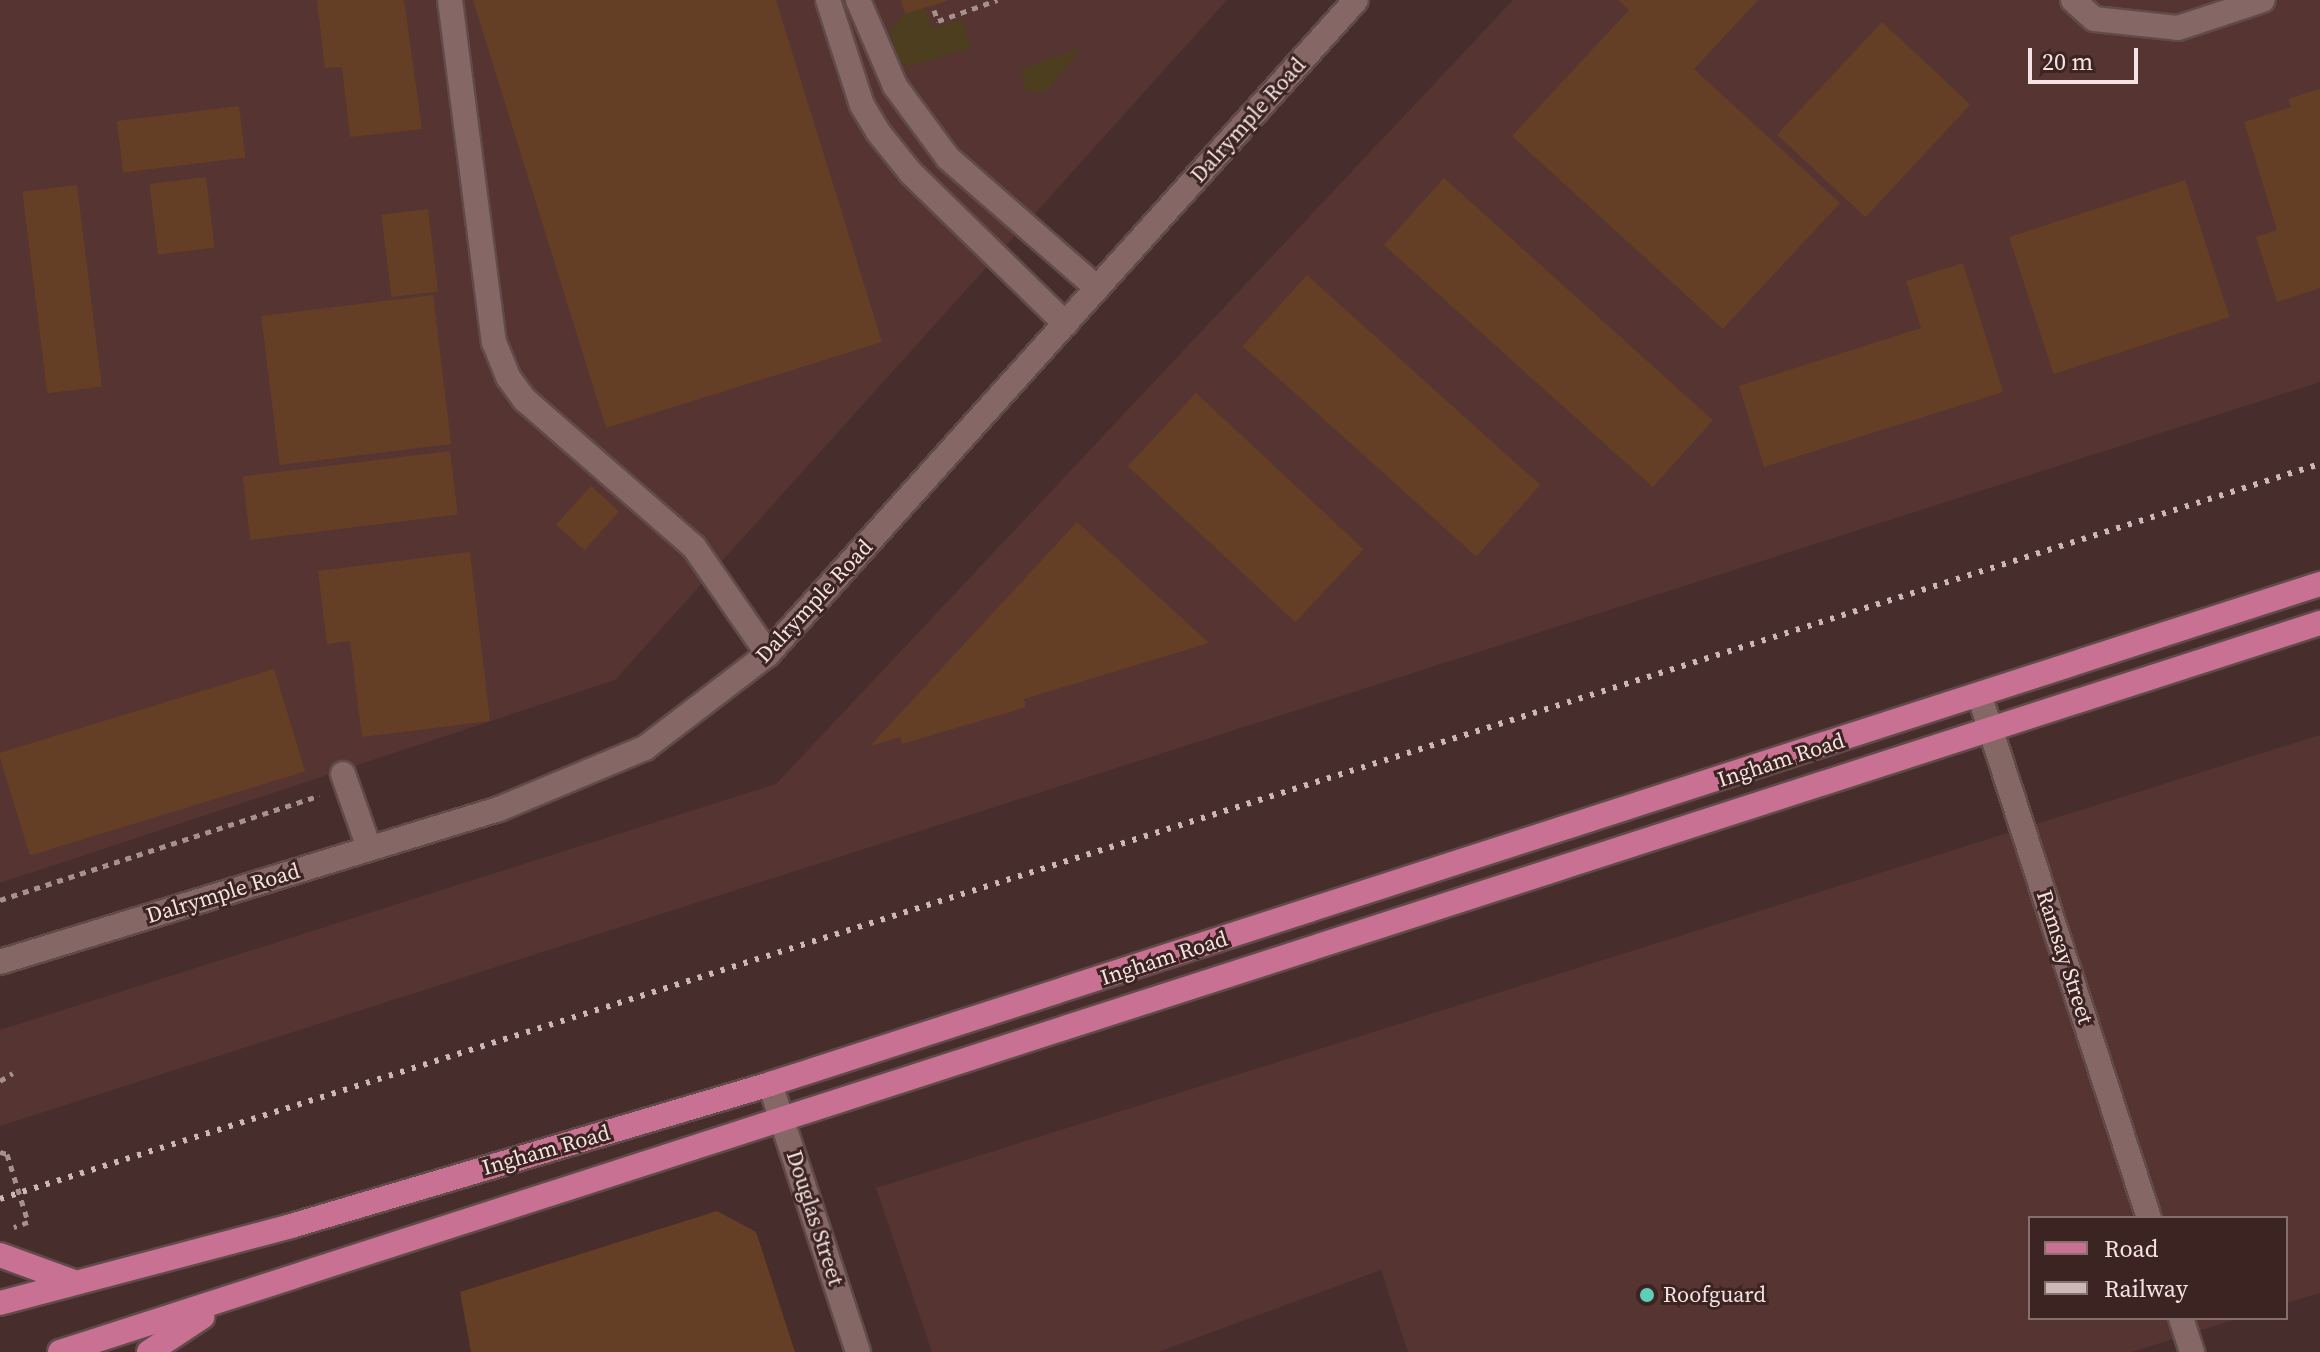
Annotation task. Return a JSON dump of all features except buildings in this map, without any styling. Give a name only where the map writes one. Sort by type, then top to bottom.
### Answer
[{"type":"main road","name":"Ingham Road","points":[[0,1303],[71,1281],[291,1226],[770,1084],[1980,697],[2320,584]]},
{"type":"main road","name":"Ingham Road","points":[[60,1352],[225,1302],[783,1117],[2320,623]]},
{"type":"main road","points":[[0,1255],[71,1281]]},
{"type":"main road","points":[[149,1352],[225,1302]]},
{"type":"street","points":[[450,0],[494,342],[508,377],[525,400],[694,547],[768,654]]},
{"type":"street","points":[[828,0],[862,105],[878,132],[911,173],[1066,324]]},
{"type":"street","points":[[858,0],[895,86],[948,158],[1097,288]]},
{"type":"street","name":"Dalrymple Road","points":[[0,962],[499,809],[645,748],[768,654],[1356,0]]},
{"type":"street","points":[[2073,0],[2094,19],[2178,28],[2263,0]]},
{"type":"street","name":"Ramsay Street","points":[[1980,697],[2148,1216]]},
{"type":"street","points":[[345,780],[369,848]]},
{"type":"street","name":"Douglas Street","points":[[770,1084],[858,1352]]},
{"type":"street","points":[[2182,1320],[2192,1352]]},
{"type":"path","points":[[934,10],[938,21],[997,0]]},
{"type":"path","points":[[0,900],[345,780]]},
{"type":"path","points":[[0,1081],[13,1073]]},
{"type":"path","points":[[0,1152],[7,1154],[28,1222],[10,1229]]},
{"type":"shaded area","points":[[0,0],[1227,0],[615,680],[0,883]]},
{"type":"shaded area","points":[[1513,0],[2320,0],[2320,382],[0,1126],[0,1030],[776,784]]},
{"type":"shaded area","points":[[925,8],[932,28],[962,19],[971,48],[909,66],[900,62],[889,31],[905,14]]},
{"type":"shaded area","points":[[1081,48],[1047,91],[1031,93],[1024,88],[1022,73],[1028,66]]},
{"type":"shaded area","points":[[2320,735],[2320,1293],[2288,1302],[2288,1216],[2028,1216],[2028,1320],[2234,1320],[2132,1352],[1408,1352],[1381,1270],[1158,1352],[932,1352],[876,1188]]},
{"type":"railway","points":[[0,1199],[2320,464]]},
{"type":"place","name":"Roofguard","points":[[1647,1295]]}]
